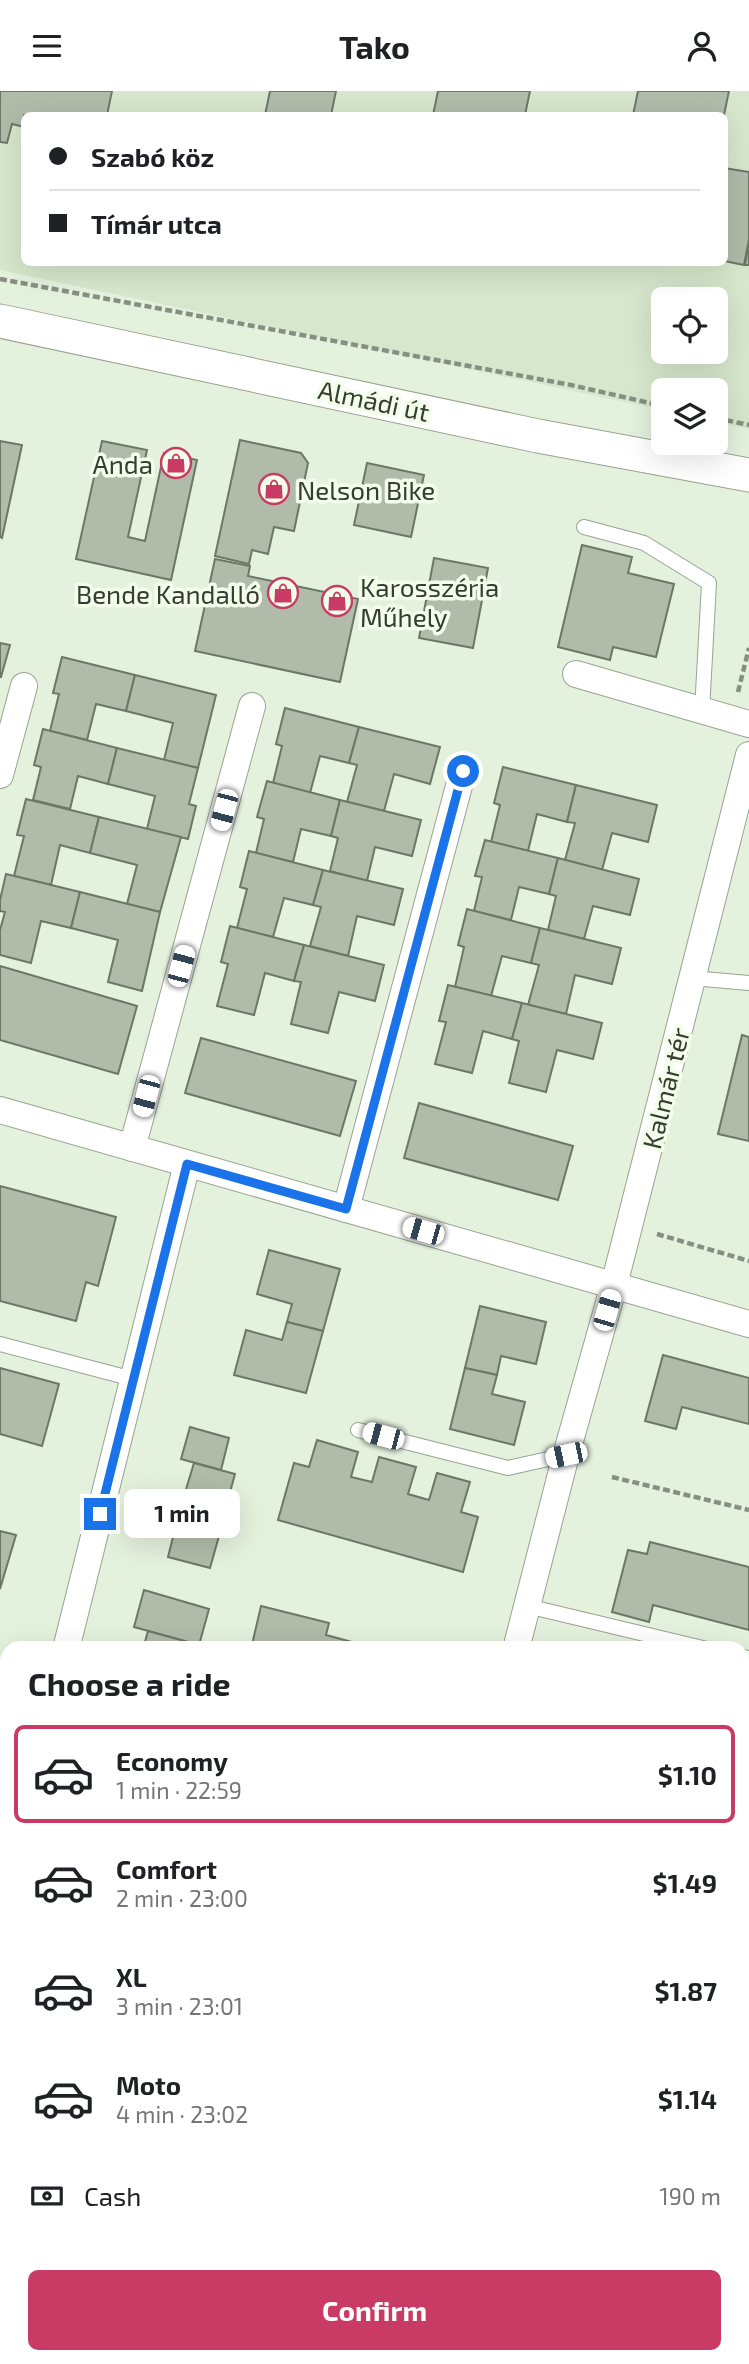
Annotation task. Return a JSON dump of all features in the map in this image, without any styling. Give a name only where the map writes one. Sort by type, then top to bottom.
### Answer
[{"type":"street","name":"Almádi út","points":[[0,321],[538,436],[749,475]]},
{"type":"street","points":[[576,674],[740,721]]},
{"type":"street","points":[[0,775],[24,686]]},
{"type":"street","points":[[132,1148],[253,706]]},
{"type":"street","name":"Kalmár tér","points":[[518,1641],[630,1225],[692,978],[746,783],[749,755]]},
{"type":"street","points":[[346,1209],[463,771]]},
{"type":"street","points":[[0,1110],[749,1324]]},
{"type":"street","points":[[68,1641],[187,1164]]},
{"type":"lane","points":[[584,527],[644,543],[709,583],[702,711]]},
{"type":"lane","points":[[692,978],[749,983]]},
{"type":"lane","points":[[0,1344],[133,1379]]},
{"type":"lane","points":[[358,1430],[508,1468],[566,1455]]},
{"type":"lane","points":[[527,1606],[674,1641]]},
{"type":"path","points":[[0,279],[571,385],[651,403]]},
{"type":"path","points":[[728,421],[749,425]]},
{"type":"path","points":[[740,721],[749,649]]},
{"type":"path","points":[[630,1225],[749,1261]]},
{"type":"path","points":[[612,1477],[749,1510]]},
{"type":"shaded area","points":[[0,91],[749,91],[749,429],[728,425],[728,378],[651,378],[651,407],[0,270]]},
{"type":"building","points":[[0,91],[112,91],[108,112],[21,112],[21,126],[12,124],[7,143],[0,142]]},
{"type":"building","points":[[270,91],[336,91],[332,112],[266,112]]},
{"type":"building","points":[[438,91],[530,91],[526,112],[434,112]]},
{"type":"building","points":[[638,91],[729,91],[725,112],[634,112]]},
{"type":"building","points":[[728,169],[749,172],[749,239],[744,265],[728,262]]},
{"type":"building","points":[[749,243],[749,265],[745,265]]},
{"type":"building","points":[[240,440],[301,453],[308,463],[294,531],[274,527],[268,554],[252,550],[249,564],[215,556]]},
{"type":"building","points":[[0,441],[22,445],[2,538],[0,537]]},
{"type":"building","points":[[102,441],[147,450],[128,537],[145,541],[164,453],[197,460],[171,580],[76,559]]},
{"type":"building","points":[[367,463],[424,475],[411,537],[354,525]]},
{"type":"building","points":[[582,545],[632,557],[628,573],[674,584],[656,657],[613,647],[610,660],[558,647]]},
{"type":"building","points":[[434,558],[488,568],[473,648],[419,638]]},
{"type":"building","points":[[215,559],[250,566],[248,576],[358,599],[340,682],[195,651]]},
{"type":"building","points":[[0,643],[10,645],[1,677],[0,677]]},
{"type":"building","points":[[62,657],[135,675],[126,711],[96,704],[87,740],[50,731],[59,694],[53,693]]},
{"type":"building","points":[[135,675],[216,695],[198,768],[164,760],[173,723],[126,711]]},
{"type":"building","points":[[285,708],[359,727],[349,763],[320,756],[310,793],[273,783],[282,746],[276,744]]},
{"type":"building","points":[[359,727],[440,747],[430,784],[394,774],[384,811],[347,802],[357,765],[349,763]]},
{"type":"building","points":[[43,729],[117,748],[108,784],[78,776],[70,809],[33,800],[41,767],[34,765]]},
{"type":"building","points":[[117,748],[198,768],[189,804],[196,806],[188,839],[147,829],[155,796],[108,784]]},
{"type":"building","points":[[503,767],[576,785],[567,822],[537,814],[528,851],[491,842],[500,805],[494,803]]},
{"type":"building","points":[[267,781],[340,800],[331,836],[301,829],[293,862],[256,853],[264,819],[257,817]]},
{"type":"building","points":[[576,785],[657,805],[648,842],[612,833],[602,870],[565,860],[575,823],[567,822]]},
{"type":"building","points":[[26,799],[99,817],[90,853],[60,845],[51,885],[14,876],[24,836],[17,835]]},
{"type":"building","points":[[340,800],[421,820],[412,856],[375,847],[367,881],[330,871],[338,838],[331,836]]},
{"type":"building","points":[[99,817],[181,837],[160,912],[127,904],[137,865],[90,853]]},
{"type":"building","points":[[485,840],[558,858],[549,894],[519,887],[511,920],[474,911],[482,877],[475,876]]},
{"type":"building","points":[[249,851],[323,870],[313,905],[284,898],[273,937],[237,928],[247,889],[240,887]]},
{"type":"building","points":[[558,858],[639,879],[630,915],[593,906],[584,939],[548,930],[556,896],[549,894]]},
{"type":"building","points":[[323,870],[403,889],[394,925],[357,916],[348,956],[310,946],[321,907],[313,905]]},
{"type":"building","points":[[6,874],[80,892],[71,928],[41,921],[31,963],[0,955],[0,930],[5,912],[0,911],[0,900]]},
{"type":"building","points":[[80,892],[160,912],[142,991],[108,982],[118,940],[71,928]]},
{"type":"building","points":[[467,909],[540,928],[531,963],[502,956],[491,996],[455,987],[464,947],[458,945]]},
{"type":"building","points":[[230,926],[304,945],[294,981],[265,973],[254,1015],[217,1006],[228,964],[221,962]]},
{"type":"building","points":[[540,928],[621,948],[612,984],[575,975],[566,1014],[528,1005],[539,965],[531,963]]},
{"type":"building","points":[[304,945],[384,965],[375,1001],[339,992],[328,1033],[291,1024],[301,982],[294,981]]},
{"type":"building","points":[[0,966],[137,1006],[118,1074],[0,1040]]},
{"type":"building","points":[[448,985],[522,1003],[512,1039],[483,1031],[472,1073],[435,1064],[446,1022],[439,1021]]},
{"type":"building","points":[[522,1003],[602,1023],[593,1059],[557,1050],[546,1092],[509,1083],[519,1041],[512,1039]]},
{"type":"building","points":[[742,1035],[749,1037],[749,1141],[718,1134]]},
{"type":"building","points":[[201,1038],[356,1081],[340,1136],[185,1093]]},
{"type":"building","points":[[419,1103],[573,1146],[558,1200],[404,1158]]},
{"type":"building","points":[[0,1186],[116,1217],[98,1286],[86,1282],[76,1321],[0,1301]]},
{"type":"building","points":[[269,1250],[340,1269],[323,1331],[287,1322],[292,1304],[257,1294]]},
{"type":"building","points":[[480,1306],[546,1322],[536,1364],[501,1356],[497,1375],[465,1368]]},
{"type":"building","points":[[287,1322],[323,1331],[306,1393],[234,1375],[246,1330],[282,1340]]},
{"type":"building","points":[[663,1355],[749,1378],[749,1424],[682,1407],[676,1429],[645,1421]]},
{"type":"building","points":[[0,1368],[59,1384],[42,1446],[0,1434]]},
{"type":"building","points":[[465,1368],[497,1375],[492,1394],[525,1402],[514,1445],[450,1429]]},
{"type":"building","points":[[190,1427],[229,1438],[221,1470],[181,1459]]},
{"type":"building","points":[[317,1440],[358,1452],[351,1477],[372,1482],[379,1457],[416,1467],[408,1494],[429,1500],[437,1473],[470,1482],[461,1512],[478,1517],[463,1572],[278,1520],[294,1463],[309,1467]]},
{"type":"building","points":[[194,1463],[235,1474],[226,1507],[184,1496]]},
{"type":"building","points":[[171,1493],[214,1504],[206,1533],[164,1521]]},
{"type":"building","points":[[176,1525],[219,1536],[210,1568],[168,1557]]},
{"type":"building","points":[[0,1531],[16,1535],[0,1589]]},
{"type":"building","points":[[650,1542],[749,1567],[749,1630],[653,1605],[649,1622],[612,1612],[628,1550],[647,1554]]},
{"type":"building","points":[[144,1590],[209,1609],[200,1641],[185,1641],[134,1627]]},
{"type":"building","points":[[261,1606],[329,1623],[326,1635],[348,1641],[253,1641]]},
{"type":"building","points":[[148,1631],[184,1641],[145,1641]]},
{"type":"place","name":"Anda","points":[[176,463]]},
{"type":"place","name":"Nelson Bike","points":[[274,489]]},
{"type":"place","name":"Bende Kandalló","points":[[283,593]]},
{"type":"place","name":"Karosszéria Műhely","points":[[337,601]]},
{"type":"route","points":[[100,1514],[187,1164],[346,1209],[463,771]]}]
